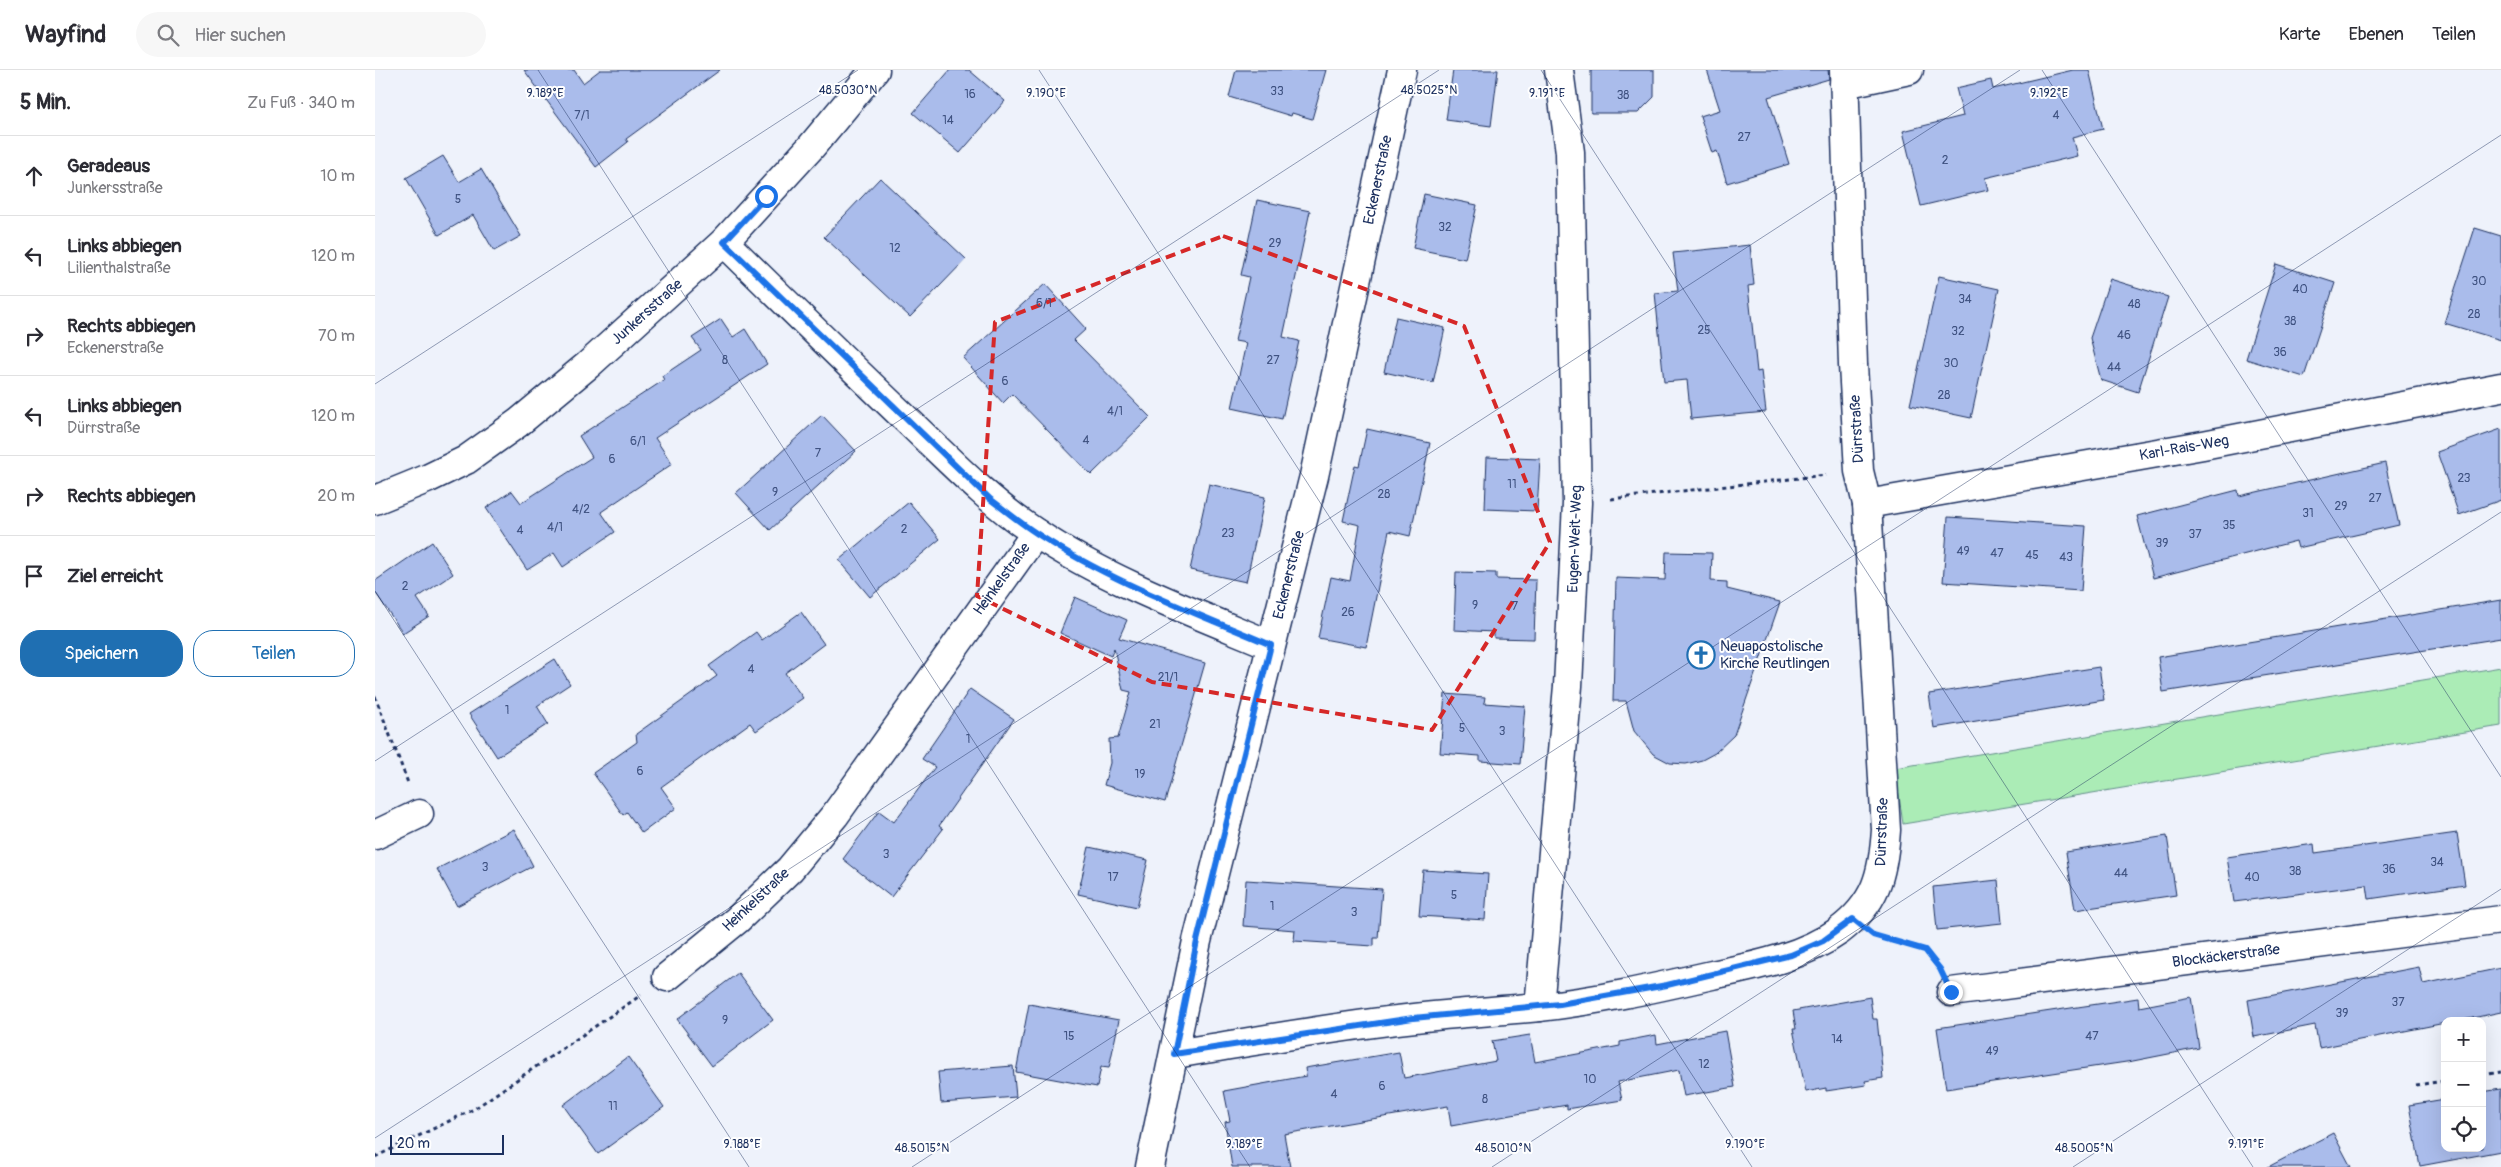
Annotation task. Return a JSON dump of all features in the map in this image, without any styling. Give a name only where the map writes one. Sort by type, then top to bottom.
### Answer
[{"type":"street","name":"Junkersstraße","points":[[375,500],[429,478],[466,460],[518,423],[655,306],[724,242],[811,147],[875,70]]},
{"type":"street","name":"Eckenerstraße","points":[[1150,1167],[1197,941],[1314,476],[1402,70]]},
{"type":"street","name":"Eugen-Weit-Weg","points":[[1539,1007],[1568,686],[1577,503],[1571,152],[1559,70]]},
{"type":"street","points":[[1844,77],[1909,70]]},
{"type":"street","name":"Dürrstraße","points":[[1174,1054],[1413,1018],[1539,1007],[1667,985],[1777,959],[1807,949],[1823,941],[1853,919],[1864,907],[1878,882],[1884,855],[1885,830],[1867,504],[1859,471],[1853,355],[1844,77]]},
{"type":"street","points":[[724,242],[962,473],[990,499],[1036,533],[1096,567],[1167,601],[1271,645]]},
{"type":"street","name":"Karl-Rais-Weg","points":[[1867,504],[2203,445],[2501,387]]},
{"type":"street","name":"Heinkelstraße","points":[[667,977],[737,920],[796,862],[835,815],[1036,533]]},
{"type":"street","points":[[375,834],[419,814]]},
{"type":"street","name":"Blockäckerstraße","points":[[1951,992],[2501,920]]},
{"type":"path","points":[[1577,503],[1859,471]]},
{"type":"path","points":[[375,696],[419,814]]},
{"type":"path","points":[[1853,919],[1873,935],[1925,950],[1940,969],[1951,992]]},
{"type":"path","points":[[375,1157],[474,1109],[667,977]]},
{"type":"path","points":[[2486,1074],[2501,1072]]},
{"type":"path","points":[[2415,1085],[2441,1082]]},
{"type":"highlighted area","points":[[1223,236],[1464,326],[1550,542],[1432,730],[1152,682],[977,596],[995,322]]},
{"type":"green space","points":[[2501,667],[2501,726],[1903,824],[1895,768]]},
{"type":"building","points":[[524,70],[574,70],[583,83],[600,70],[720,70],[626,139],[628,142],[596,167]]},
{"type":"building","points":[[950,70],[969,70],[1005,101],[960,153],[913,113]]},
{"type":"building","points":[[1236,70],[1326,70],[1312,119],[1292,113],[1291,116],[1229,97]]},
{"type":"building","points":[[1453,70],[1498,70],[1491,126],[1446,120]]},
{"type":"building","points":[[1591,70],[1654,70],[1654,97],[1638,113],[1591,113]]},
{"type":"building","points":[[1707,70],[1828,70],[1829,79],[1768,97],[1789,164],[1727,183],[1717,151],[1712,153],[1700,116],[1720,110]]},
{"type":"building","points":[[2073,70],[2089,70],[2103,129],[2072,137],[2077,156],[1985,178],[1988,190],[1921,206],[1903,131],[1963,116],[1956,88],[1991,80],[1993,89]]},
{"type":"building","points":[[443,156],[459,182],[481,169],[521,236],[494,251],[473,215],[439,235],[406,178]]},
{"type":"building","points":[[880,178],[966,259],[910,317],[824,237]]},
{"type":"building","points":[[1424,194],[1477,205],[1465,259],[1413,248]]},
{"type":"building","points":[[1257,200],[1310,211],[1283,337],[1299,341],[1282,419],[1232,408],[1246,343],[1235,341],[1249,277],[1241,275]]},
{"type":"building","points":[[2475,228],[2501,236],[2501,340],[2444,323]]},
{"type":"building","points":[[1750,245],[1754,285],[1748,286],[1757,372],[1761,371],[1766,412],[1691,419],[1687,380],[1664,382],[1655,293],[1678,291],[1673,253]]},
{"type":"building","points":[[2276,264],[2335,283],[2304,377],[2246,359]]},
{"type":"building","points":[[1939,276],[1999,289],[1971,418],[1910,405]]},
{"type":"building","points":[[2110,279],[2168,297],[2138,392],[2101,380],[2090,338]]},
{"type":"building","points":[[1045,284],[1086,329],[1074,340],[1150,417],[1091,475],[1012,394],[1003,403],[963,358]]},
{"type":"building","points":[[1396,317],[1445,328],[1433,383],[1384,372]]},
{"type":"building","points":[[721,319],[733,337],[745,329],[767,364],[655,438],[672,464],[601,512],[615,532],[563,567],[554,553],[527,570],[486,508],[512,491],[521,503],[592,457],[579,436],[664,380],[662,376],[701,350],[692,338]]},
{"type":"building","points":[[822,415],[856,451],[770,530],[736,493]]},
{"type":"building","points":[[1367,429],[1430,443],[1410,536],[1389,531],[1366,647],[1318,638],[1331,577],[1350,581],[1360,525],[1343,521],[1355,465],[1359,466]]},
{"type":"building","points":[[2501,429],[2501,500],[2459,515],[2437,452]]},
{"type":"building","points":[[1487,457],[1540,459],[1537,511],[1485,509]]},
{"type":"building","points":[[2385,463],[2399,525],[2298,548],[2296,541],[2153,578],[2137,516],[2238,490],[2239,496]]},
{"type":"building","points":[[1209,484],[1265,497],[1246,582],[1190,570]]},
{"type":"building","points":[[909,502],[940,539],[870,597],[839,560]]},
{"type":"building","points":[[1948,517],[2086,526],[2081,591],[1943,582]]},
{"type":"building","points":[[432,542],[453,574],[417,598],[429,616],[403,633],[375,592],[375,581]]},
{"type":"building","name":"Neuapostolische Kirche Reutlingen","points":[[1666,552],[1712,553],[1711,581],[1727,582],[1727,589],[1780,602],[1734,735],[1715,753],[1702,760],[1686,764],[1670,763],[1653,754],[1634,731],[1626,701],[1613,701],[1616,578],[1665,580]]},
{"type":"building","points":[[1456,572],[1496,573],[1496,579],[1536,580],[1534,639],[1494,638],[1494,632],[1454,630]]},
{"type":"building","points":[[1075,597],[1127,620],[1119,638],[1205,663],[1165,802],[1104,785],[1110,763],[1109,739],[1118,738],[1131,692],[1123,690],[1114,648],[1111,656],[1060,633]]},
{"type":"building","points":[[2501,600],[2501,638],[2163,692],[2158,657]]},
{"type":"building","points":[[801,612],[824,644],[785,673],[803,698],[756,731],[750,723],[661,787],[676,808],[642,833],[627,812],[623,815],[593,773],[637,742],[636,734],[717,676],[709,666],[756,632],[762,640]]},
{"type":"building","points":[[555,659],[570,684],[537,706],[548,724],[497,757],[469,714]]},
{"type":"building","points":[[2099,667],[2104,700],[1934,728],[1929,694]]},
{"type":"building","points":[[970,689],[1014,719],[939,826],[943,829],[891,897],[843,859],[879,811],[894,822],[935,767],[922,759]]},
{"type":"building","points":[[1445,694],[1485,697],[1484,703],[1525,706],[1520,764],[1480,761],[1480,756],[1440,753]]},
{"type":"building","points":[[514,829],[533,866],[457,906],[437,869]]},
{"type":"building","points":[[2457,833],[2465,885],[2369,899],[2367,885],[2234,902],[2227,857],[2314,844],[2315,853]]},
{"type":"building","points":[[2167,836],[2176,895],[2075,910],[2066,852]]},
{"type":"building","points":[[1089,847],[1148,860],[1137,907],[1078,894]]},
{"type":"building","points":[[1423,870],[1488,874],[1485,920],[1419,916]]},
{"type":"building","points":[[1246,880],[1382,889],[1378,938],[1374,938],[1374,946],[1294,941],[1295,930],[1243,926]]},
{"type":"building","points":[[1998,880],[2002,923],[1937,930],[1933,887]]},
{"type":"building","points":[[2419,967],[2423,984],[2501,968],[2501,1012],[2477,1017],[2441,1017],[2441,1024],[2319,1048],[2315,1025],[2254,1037],[2248,1000]]},
{"type":"building","points":[[738,973],[773,1020],[712,1066],[677,1019]]},
{"type":"building","points":[[1870,997],[1873,1019],[1877,1019],[1883,1078],[1865,1081],[1866,1085],[1826,1091],[1826,1088],[1806,1092],[1793,1029],[1796,1029],[1793,1011]]},
{"type":"building","points":[[2191,997],[2199,1048],[2133,1061],[1946,1089],[1937,1028],[2138,998],[2139,1007]]},
{"type":"building","points":[[1029,1004],[1119,1020],[1109,1068],[1101,1067],[1097,1087],[1016,1072]]},
{"type":"building","points":[[1725,1031],[1735,1087],[1684,1096],[1679,1070],[1618,1082],[1622,1100],[1567,1109],[1567,1105],[1451,1126],[1448,1106],[1284,1134],[1290,1167],[1232,1167],[1225,1122],[1230,1121],[1224,1091],[1306,1076],[1305,1068],[1399,1052],[1404,1078],[1496,1061],[1492,1041],[1530,1035],[1535,1062],[1620,1046],[1620,1042],[1656,1035],[1657,1044]]},
{"type":"building","points":[[628,1057],[664,1107],[598,1154],[563,1105]]},
{"type":"building","points":[[1013,1066],[1016,1097],[941,1103],[938,1072]]},
{"type":"building","points":[[2501,1089],[2501,1151],[2420,1166],[2409,1105],[2441,1100],[2441,1152],[2486,1152],[2486,1091]]},
{"type":"building","points":[[2333,1133],[2351,1167],[2268,1167]]},
{"type":"place","name":"Neuapostolische Kirche Reutlingen","points":[[1701,655]]},
{"type":"route","points":[[766,196],[724,242],[847,363],[990,499],[1036,533],[1067,552],[1185,609],[1271,645],[1197,941],[1174,1054],[1413,1018],[1539,1007],[1667,985],[1791,955],[1823,941],[1853,919],[1873,935],[1925,950],[1940,969],[1951,992]]}]
